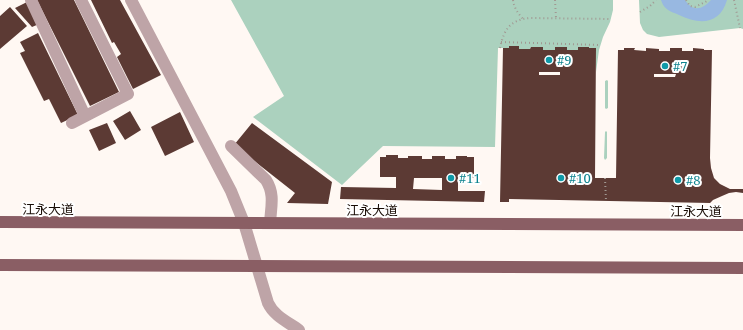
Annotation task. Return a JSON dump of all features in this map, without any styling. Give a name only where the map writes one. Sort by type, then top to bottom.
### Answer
[{"type":"main road","name":"江永大道","points":[[0,222],[743,225]]},
{"type":"main road","points":[[0,265],[743,268]]},
{"type":"street","points":[[31,0],[85,116]]},
{"type":"street","points":[[72,123],[128,94],[81,0]]},
{"type":"street","points":[[131,0],[231,191],[244,223],[271,309],[299,330]]},
{"type":"street","points":[[231,146],[266,180],[270,187],[272,195],[270,223]]},
{"type":"path","points":[[512,0],[516,12],[523,19]]},
{"type":"path","points":[[555,0],[556,18]]},
{"type":"path","points":[[640,12],[656,0]]},
{"type":"path","points":[[686,0],[690,6],[695,7],[709,0]]},
{"type":"path","points":[[734,0],[740,28]]},
{"type":"path","points":[[500,48],[502,38],[507,28],[514,22],[523,19],[610,19]]},
{"type":"path","points":[[501,42],[600,45]]},
{"type":"path","points":[[606,178],[606,201]]},
{"type":"green space","points":[[231,0],[613,0],[613,10],[599,50],[596,72],[596,48],[578,47],[578,50],[567,50],[567,47],[555,47],[555,50],[543,50],[543,47],[519,49],[519,46],[509,46],[509,48],[498,48],[495,147],[383,146],[342,185],[253,117],[284,96]]},
{"type":"green space","points":[[639,0],[743,0],[743,29],[740,28],[659,37],[647,34],[643,30],[640,23]]},
{"type":"green space","points":[[607,80],[608,108],[606,109],[605,81]]},
{"type":"green space","points":[[606,131],[607,158],[605,160],[604,158]]},
{"type":"water","points":[[661,0],[685,0],[694,8],[701,8],[711,0],[727,0],[724,8],[719,14],[708,21],[701,21],[687,18],[670,11],[664,6]]},
{"type":"building","points":[[37,0],[74,0],[119,92],[90,106]]},
{"type":"building","points":[[91,0],[120,0],[161,75],[133,89],[117,57],[121,54],[114,42],[112,43]]},
{"type":"building","points":[[29,1],[39,24],[32,27],[15,8]]},
{"type":"building","points":[[10,7],[27,26],[0,49],[0,16]]},
{"type":"building","points":[[38,33],[78,115],[61,123],[49,99],[44,101],[20,53],[25,51],[20,42]]},
{"type":"building","points":[[509,46],[519,46],[519,49],[543,47],[543,50],[555,50],[555,47],[567,47],[567,50],[578,50],[578,47],[596,48],[595,178],[616,178],[618,50],[624,50],[624,48],[635,48],[634,50],[646,51],[646,48],[659,49],[659,51],[670,51],[670,48],[682,48],[682,51],[693,51],[693,48],[712,50],[711,168],[714,178],[720,184],[730,189],[743,189],[743,193],[729,193],[713,200],[710,203],[509,199],[509,202],[500,202],[503,48],[509,48]],"holes":[[[539,72],[560,72],[560,75],[539,75]],[[654,74],[676,74],[675,77],[654,77]]]},
{"type":"building","points":[[130,111],[141,130],[125,140],[113,121]]},
{"type":"building","points":[[180,112],[194,142],[165,156],[151,127]]},
{"type":"building","points":[[107,123],[116,143],[99,151],[89,130]]},
{"type":"building","points":[[252,123],[332,182],[328,204],[287,203],[295,193],[234,145]]},
{"type":"building","name":"#11","points":[[386,155],[398,155],[398,158],[422,156],[422,159],[432,159],[432,156],[445,156],[445,159],[456,159],[456,156],[474,157],[474,178],[458,178],[458,191],[485,191],[484,202],[340,199],[341,187],[396,188],[396,177],[380,177],[380,157],[386,157]],"holes":[[[414,178],[442,178],[442,190],[413,189]]]},
{"type":"place","name":"#9","points":[[549,60]]},
{"type":"place","name":"#7","points":[[665,66]]},
{"type":"place","name":"#11","points":[[451,178]]},
{"type":"place","name":"#10","points":[[561,178]]},
{"type":"place","name":"#8","points":[[678,180]]}]
